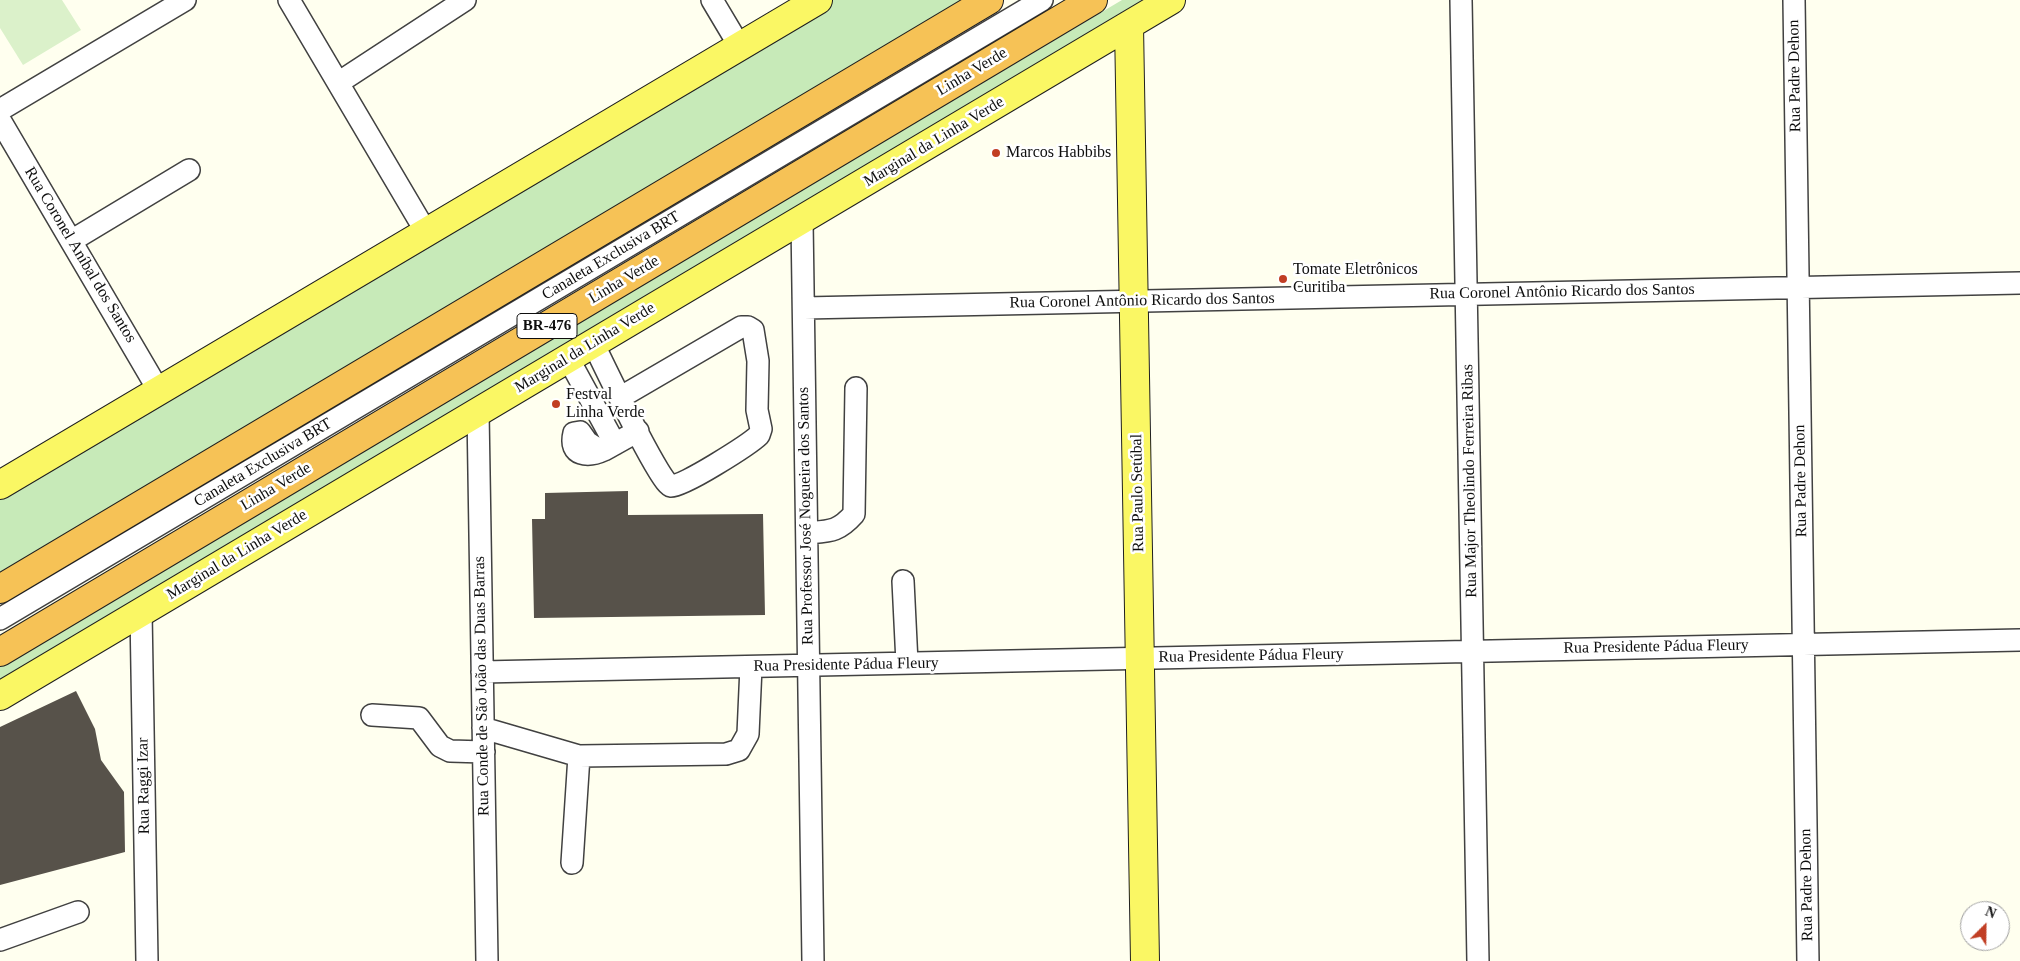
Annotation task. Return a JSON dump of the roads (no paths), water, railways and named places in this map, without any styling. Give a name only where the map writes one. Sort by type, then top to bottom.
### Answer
[{"type":"highway","points":[[0,588],[989,0]]},
{"type":"highway","name":"Linha Verde","points":[[0,652],[1093,0]]},
{"type":"main road","points":[[0,485],[818,0]]},
{"type":"main road","name":"Marginal da Linha Verde","points":[[0,696],[1170,0]]},
{"type":"main road","name":"Rua Paulo Setúbal","points":[[1129,25],[1145,961]]},
{"type":"street","points":[[0,110],[185,0]]},
{"type":"street","points":[[289,0],[426,232]]},
{"type":"street","points":[[338,83],[465,0]]},
{"type":"street","points":[[712,0],[740,46]]},
{"type":"street","name":"Canaleta Exclusiva BRT","points":[[0,619],[1042,0]]},
{"type":"street","name":"Rua Major Theolindo Ferreira Ribas","points":[[1461,0],[1478,961]]},
{"type":"street","name":"Rua Padre Dehon","points":[[1794,0],[1808,961]]},
{"type":"street","name":"Rua Coronel Aníbal dos Santos","points":[[0,120],[159,390]]},
{"type":"street","points":[[71,241],[189,170]]},
{"type":"street","name":"Rua Professor José Nogueira dos Santos","points":[[802,220],[812,961]]},
{"type":"street","name":"Rua Coronel Antônio Ricardo dos Santos","points":[[804,308],[2020,283]]},
{"type":"street","points":[[593,343],[654,464],[667,484],[672,486],[679,485],[760,435],[761,429],[757,410],[758,361],[754,330],[748,327],[741,327],[621,397]]},
{"type":"street","points":[[568,358],[608,448],[638,431]]},
{"type":"street","points":[[807,533],[832,530],[844,525],[854,514],[856,388]]},
{"type":"street","name":"Rua Conde de São João das Duas Barras","points":[[478,412],[487,961]]},
{"type":"street","points":[[903,582],[907,663]]},
{"type":"street","name":"Rua Raggi Izar","points":[[141,612],[147,961]]},
{"type":"street","name":"Rua Presidente Pádua Fleury","points":[[482,672],[2020,640]]},
{"type":"street","points":[[483,728],[580,756],[726,754],[739,750],[748,734],[752,666]]},
{"type":"street","points":[[372,715],[419,718],[440,746],[450,751],[484,752]]},
{"type":"street","points":[[572,863],[580,756]]},
{"type":"street","points":[[0,940],[78,912]]},
{"type":"place","name":"Marcos Habbibs","points":[[996,153]]},
{"type":"place","name":"Tomate Eletrônicos Curitiba","points":[[1283,279]]},
{"type":"place","name":"Festval Linha Verde","points":[[556,404]]}]
